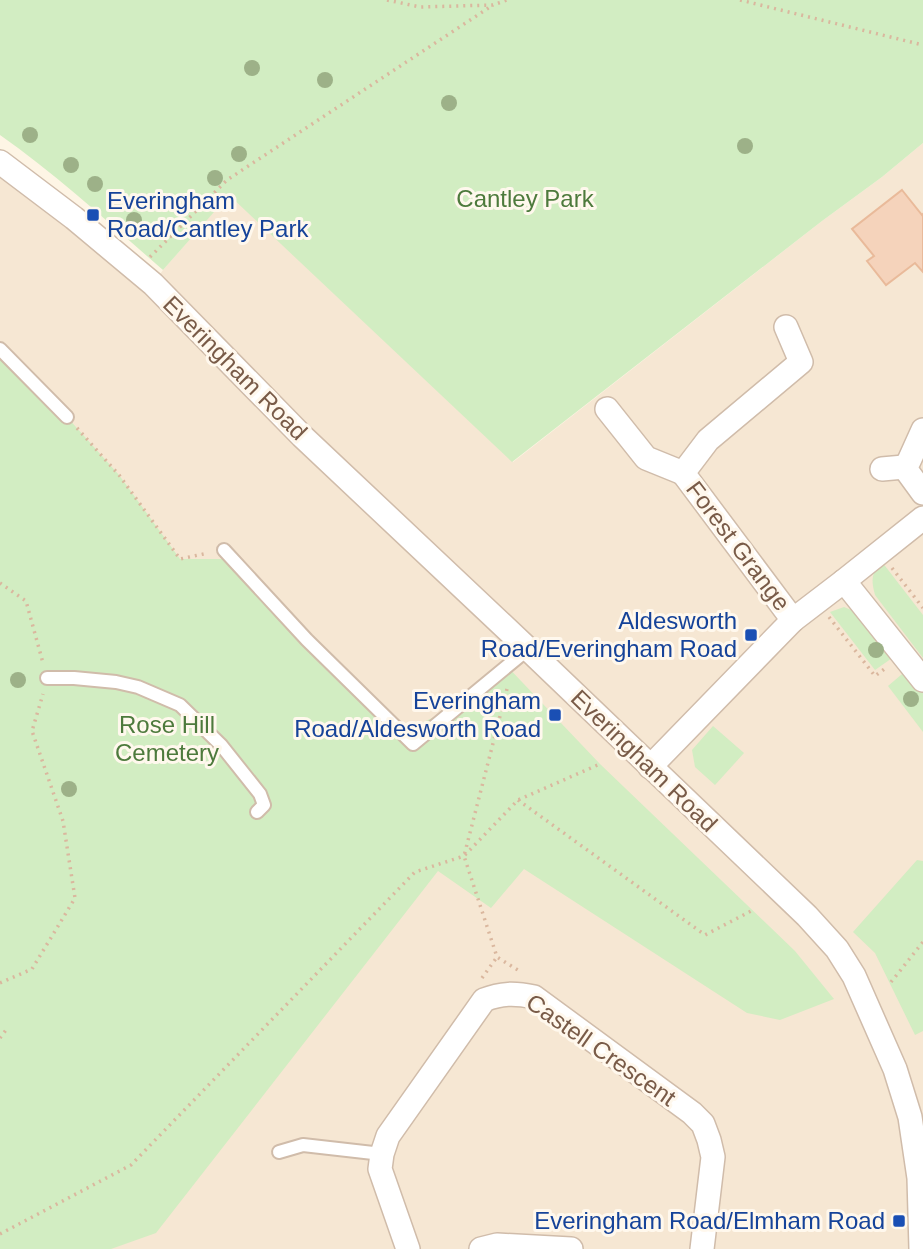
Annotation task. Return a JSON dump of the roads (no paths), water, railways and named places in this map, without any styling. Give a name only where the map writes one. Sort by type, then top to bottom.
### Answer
[{"type":"street","name":"Everingham Road","points":[[0,162],[74,218],[153,284],[522,654],[650,767],[807,916],[837,949],[854,976],[895,1069],[910,1117],[920,1166],[921,1249]]},
{"type":"street","name":"Forest Grange","points":[[683,473],[708,440],[801,362],[786,327]]},
{"type":"street","name":"Forest Grange","points":[[607,409],[646,458],[683,473],[793,620]]},
{"type":"street","points":[[923,430],[909,461],[893,468],[923,493]]},
{"type":"street","points":[[650,767],[793,620],[923,518]]},
{"type":"street","points":[[844,581],[923,680]]},
{"type":"street","name":"Castell Crescent","points":[[382,1154],[388,1136],[484,1000],[498,994],[518,993],[534,997],[692,1113],[703,1124],[713,1157],[702,1249]]},
{"type":"street","points":[[382,1154],[380,1169],[408,1249]]},
{"type":"street","points":[[481,1249],[497,1245],[570,1249]]},
{"type":"lane","points":[[0,349],[67,417]]},
{"type":"lane","points":[[224,550],[307,640],[413,744],[522,654]]},
{"type":"lane","points":[[47,678],[116,681],[138,687],[180,705],[221,745],[260,794],[264,805],[257,812]]},
{"type":"lane","points":[[279,1152],[303,1145],[382,1154]]},
{"type":"place","name":"Everingham Road/Cantley Park","points":[[93,215]]},
{"type":"place","name":"Aldesworth Road/Everingham Road","points":[[751,635]]},
{"type":"place","name":"Everingham Road/Aldesworth Road","points":[[555,715]]},
{"type":"place","name":"Everingham Road/Elmham Road","points":[[899,1221]]},
{"type":"park label","name":"Cantley Park","points":[[525,199]]},
{"type":"park label","name":"Rose Hill Cemetery","points":[[167,739]]}]
